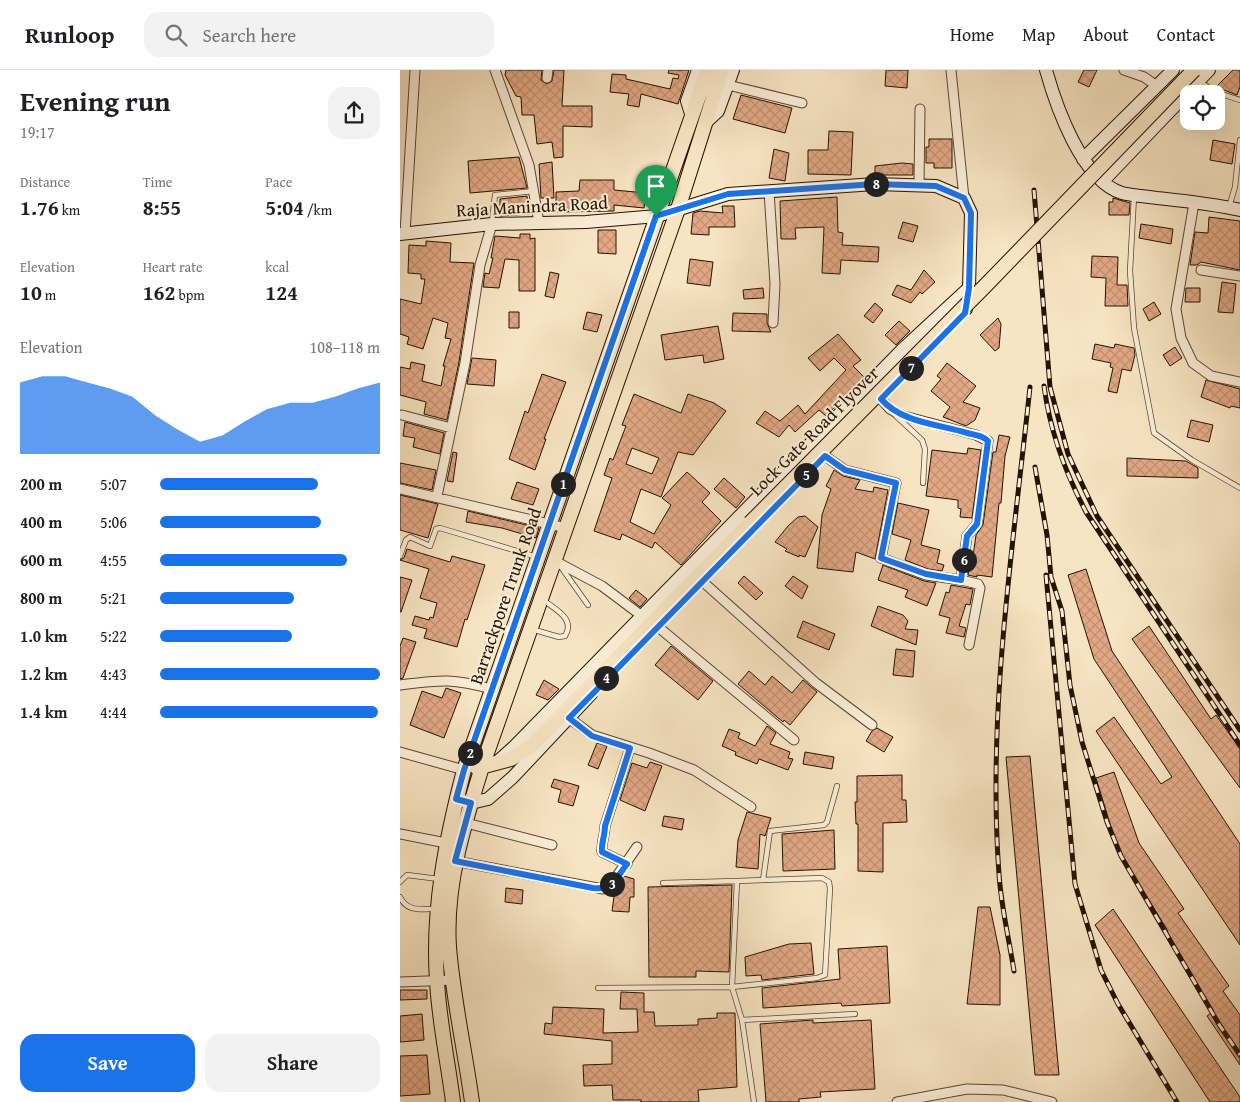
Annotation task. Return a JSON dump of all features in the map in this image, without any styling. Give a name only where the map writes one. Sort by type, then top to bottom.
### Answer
[{"type":"main road","points":[[700,113],[708,70]]},
{"type":"main road","points":[[700,113],[722,70]]},
{"type":"main road","name":"Lock Gate Road Flyover","points":[[464,770],[488,766],[520,755],[987,284],[1187,73]]},
{"type":"main road","name":"Barrackpore Trunk Road","points":[[472,1102],[449,946],[451,888],[455,861],[471,803],[488,766],[531,629],[678,209],[700,113]]},
{"type":"main road","name":"Barrackpore Trunk Road","points":[[453,1102],[436,982],[440,879],[456,799],[464,770],[537,557],[656,216],[700,113]]},
{"type":"street","points":[[403,233],[415,70]]},
{"type":"street","points":[[495,70],[529,165],[539,223]]},
{"type":"street","points":[[698,70],[687,101],[700,113],[718,111],[733,70]]},
{"type":"street","points":[[456,799],[471,803],[488,799],[501,788],[657,626],[965,313],[969,288],[971,213],[964,198],[950,70]]},
{"type":"street","points":[[1046,70],[1055,102],[1083,159],[1103,181],[1121,193],[1235,209]]},
{"type":"street","points":[[1124,70],[1144,76],[1158,86]]},
{"type":"street","points":[[1083,159],[1158,86],[1187,73],[1209,70]]},
{"type":"street","points":[[1103,181],[1187,73]]},
{"type":"street","points":[[728,85],[802,103]]},
{"type":"street","points":[[919,185],[920,109]]},
{"type":"street","name":"Raja Manindra Road","points":[[403,233],[492,224],[586,222],[656,216],[728,194],[875,184],[936,186],[964,198]]},
{"type":"street","points":[[769,191],[775,284],[773,323]]},
{"type":"street","points":[[1194,203],[1176,308],[1180,338],[1193,363],[1211,376],[1240,382]]},
{"type":"street","points":[[437,496],[464,363],[480,265],[492,224]]},
{"type":"street","points":[[1201,270],[1240,276]]},
{"type":"street","points":[[488,766],[516,746],[903,349],[969,288]]},
{"type":"street","points":[[881,399],[890,409],[900,415],[984,437],[988,441],[977,524],[967,536],[961,580]]},
{"type":"street","points":[[402,415],[451,428]]},
{"type":"street","points":[[825,456],[845,470],[896,483],[881,558],[926,574],[978,584],[980,588],[969,645]]},
{"type":"street","points":[[400,489],[437,496],[566,528]]},
{"type":"street","points":[[555,561],[602,586],[642,616]]},
{"type":"street","points":[[702,581],[816,683],[872,725]]},
{"type":"street","points":[[657,626],[729,683],[794,740]]},
{"type":"street","points":[[400,686],[422,681],[452,680],[492,689]]},
{"type":"street","points":[[569,718],[592,736],[694,770],[751,807]]},
{"type":"street","points":[[627,864],[606,855],[602,852],[602,847],[605,826],[630,748]]},
{"type":"street","points":[[400,752],[464,770]]},
{"type":"street","points":[[466,823],[552,845]]},
{"type":"street","points":[[400,834],[446,843]]},
{"type":"street","points":[[455,861],[603,889],[610,886],[637,847]]},
{"type":"street","points":[[400,982],[454,980]]},
{"type":"street","points":[[897,1102],[967,1089],[1003,1090],[1052,1102]]},
{"type":"lane","points":[[1187,73],[1215,92],[1240,100]]},
{"type":"lane","points":[[1235,209],[1235,187],[1240,140]]},
{"type":"lane","points":[[492,224],[494,195],[534,191]]},
{"type":"lane","points":[[1134,194],[1130,271],[1134,328],[1154,433],[1192,460],[1240,488]]},
{"type":"lane","points":[[890,409],[922,440],[925,448],[923,483]]},
{"type":"lane","points":[[400,556],[406,540],[410,537],[430,546],[436,529],[440,528],[537,557]]},
{"type":"lane","points":[[555,561],[588,605]]},
{"type":"lane","points":[[531,629],[559,637],[565,636],[568,631],[570,624],[566,617],[542,599]]},
{"type":"lane","points":[[763,880],[770,831],[824,825],[827,822],[837,786]]},
{"type":"lane","points":[[400,882],[406,875],[440,879]]},
{"type":"lane","points":[[598,988],[732,987],[817,978],[825,975],[827,968],[829,882],[822,878],[663,883]]},
{"type":"lane","points":[[737,881],[732,987],[742,1020],[754,1102]]},
{"type":"lane","points":[[400,897],[404,906],[411,909],[438,910]]},
{"type":"lane","points":[[742,1020],[855,1014]]},
{"type":"lane","points":[[946,1092],[946,1102]]},
{"type":"building","points":[[506,70],[542,70],[541,80],[547,84],[552,81],[554,70],[564,70],[562,106],[592,106],[592,127],[563,126],[563,157],[554,158],[552,142],[537,144],[534,115],[522,115],[521,97],[516,96],[505,75]]},
{"type":"building","points":[[669,70],[689,70],[678,104],[641,94],[639,107],[627,105],[629,94],[610,92],[612,74],[626,75],[626,79],[670,89],[673,78],[678,79],[679,75],[668,73]]},
{"type":"building","points":[[886,70],[908,70],[907,88],[885,86]]},
{"type":"building","points":[[1084,70],[1097,70],[1089,87],[1078,82]]},
{"type":"building","points":[[1233,70],[1240,70],[1240,87],[1237,95],[1225,90],[1225,85],[1218,85]]},
{"type":"building","points":[[741,95],[792,108],[785,133],[733,119]]},
{"type":"building","points":[[829,131],[853,132],[851,175],[808,174],[808,150],[828,150]]},
{"type":"building","points":[[929,139],[952,139],[952,168],[934,168],[934,163],[926,163],[926,147],[929,147]]},
{"type":"building","points":[[1213,140],[1235,144],[1232,164],[1210,160]]},
{"type":"building","points":[[774,149],[789,153],[785,181],[769,178]]},
{"type":"building","points":[[519,157],[527,188],[470,193],[468,161]]},
{"type":"building","points":[[552,162],[554,198],[541,198],[539,164]]},
{"type":"building","points":[[902,163],[913,164],[913,175],[875,175],[875,166]]},
{"type":"building","points":[[580,180],[614,180],[614,190],[646,193],[644,208],[614,205],[614,211],[556,212],[556,192],[579,191]]},
{"type":"building","points":[[527,196],[529,214],[500,216],[500,199]]},
{"type":"building","points":[[837,197],[838,232],[843,233],[842,245],[879,247],[878,262],[841,260],[840,274],[822,273],[824,227],[795,228],[796,239],[781,239],[780,201]]},
{"type":"building","points":[[1113,198],[1130,203],[1129,215],[1109,215],[1109,202],[1113,202]]},
{"type":"building","points":[[722,206],[734,206],[735,227],[709,227],[709,235],[691,234],[693,213],[700,211],[723,213]]},
{"type":"building","points":[[1209,217],[1240,221],[1240,270],[1201,262],[1197,265],[1190,265],[1195,232],[1208,233]]},
{"type":"building","points":[[903,222],[918,226],[913,242],[898,238]]},
{"type":"building","points":[[1141,224],[1173,229],[1171,244],[1139,238]]},
{"type":"building","points":[[598,230],[616,230],[616,254],[598,253]]},
{"type":"building","points":[[520,234],[530,234],[530,239],[535,238],[535,291],[519,291],[519,260],[505,259],[499,288],[483,287],[485,273],[489,274],[493,258],[491,258],[495,236],[520,238]]},
{"type":"building","points":[[426,241],[451,243],[450,262],[474,263],[459,362],[447,420],[424,414],[426,402],[400,395],[400,367],[410,369],[411,362],[425,365],[422,381],[441,386],[445,366],[443,366],[451,339],[445,338],[448,323],[433,318],[423,349],[407,344],[409,337],[400,334],[400,299],[421,304],[425,279],[421,279],[421,274],[408,273],[409,245],[426,246]]},
{"type":"building","points":[[1092,256],[1118,257],[1117,285],[1127,285],[1128,306],[1105,306],[1106,278],[1091,277]]},
{"type":"building","points":[[690,259],[713,262],[710,286],[687,283]]},
{"type":"building","points":[[924,270],[935,282],[922,294],[920,292],[911,303],[892,295],[897,285],[911,290]]},
{"type":"building","points":[[550,272],[559,274],[554,298],[545,296]]},
{"type":"building","points":[[1222,282],[1236,284],[1233,313],[1218,312]]},
{"type":"building","points":[[763,288],[764,298],[744,299],[743,290]]},
{"type":"building","points":[[1186,288],[1200,288],[1200,302],[1185,302]]},
{"type":"building","points":[[1154,302],[1161,314],[1149,321],[1143,309]]},
{"type":"building","points":[[875,303],[883,310],[873,323],[864,316]]},
{"type":"building","points":[[509,312],[519,312],[519,328],[509,328]]},
{"type":"building","points":[[587,312],[602,315],[597,332],[583,329]]},
{"type":"building","points":[[733,313],[767,314],[767,323],[771,332],[732,331]]},
{"type":"building","points":[[998,318],[1001,324],[999,348],[995,351],[980,335]]},
{"type":"building","points":[[899,321],[910,331],[896,345],[885,335]]},
{"type":"building","points":[[718,326],[724,359],[704,363],[703,355],[665,360],[661,335]]},
{"type":"building","points":[[838,334],[861,360],[853,366],[864,377],[826,416],[819,410],[795,432],[789,425],[779,437],[756,423],[765,411],[780,421],[798,405],[805,414],[846,370],[834,358],[820,371],[808,358]]},
{"type":"building","points":[[1095,344],[1114,348],[1115,344],[1134,348],[1135,355],[1131,371],[1122,369],[1117,393],[1108,391],[1113,368],[1110,367],[1111,363],[1092,359]]},
{"type":"building","points":[[1175,347],[1182,358],[1170,366],[1163,355]]},
{"type":"building","points":[[472,358],[496,360],[494,386],[467,384]]},
{"type":"building","points":[[947,363],[976,386],[963,402],[980,408],[975,420],[966,426],[943,417],[950,407],[931,391],[941,379],[937,376]]},
{"type":"building","points":[[542,374],[566,382],[544,439],[546,439],[535,470],[509,459],[525,411],[528,413]]},
{"type":"building","points":[[1206,380],[1240,389],[1240,408],[1231,406],[1230,408],[1201,397]]},
{"type":"building","points":[[634,394],[681,413],[688,394],[714,403],[726,411],[693,455],[678,452],[661,497],[641,489],[630,522],[654,534],[671,505],[662,498],[687,472],[710,493],[702,502],[721,521],[681,565],[655,542],[652,548],[622,534],[620,540],[594,531],[612,478],[604,475],[610,458],[613,460],[626,426],[622,425]],"holes":[[[632,448],[659,458],[652,474],[626,464]]]},
{"type":"building","points":[[1191,420],[1213,425],[1209,442],[1187,437]]},
{"type":"building","points":[[405,422],[444,433],[440,454],[413,447],[415,438],[403,436]]},
{"type":"building","points":[[999,435],[1010,437],[1005,456],[992,577],[977,575],[977,577],[968,575],[970,563],[972,564],[976,535],[983,525],[993,452],[996,452]]},
{"type":"building","points":[[968,448],[981,450],[972,518],[960,517],[961,509],[958,508],[958,500],[926,496],[932,450],[967,454]]},
{"type":"building","points":[[453,452],[457,453],[453,482],[447,481]]},
{"type":"building","points":[[1127,458],[1186,461],[1198,468],[1198,478],[1127,476]]},
{"type":"building","points":[[400,463],[436,470],[432,490],[400,483]]},
{"type":"building","points":[[834,470],[843,476],[860,480],[855,489],[873,492],[874,487],[888,490],[875,559],[856,552],[853,572],[817,568],[822,515],[831,489],[826,486]]},
{"type":"building","points":[[724,478],[745,497],[736,508],[714,489]]},
{"type":"building","points":[[517,482],[539,489],[533,505],[511,499]]},
{"type":"building","points":[[400,495],[438,504],[428,538],[400,530]]},
{"type":"building","points":[[898,503],[929,510],[921,545],[940,550],[937,563],[944,565],[942,571],[928,569],[905,560],[911,540],[892,534]]},
{"type":"building","points":[[468,511],[539,528],[536,538],[502,528],[466,522]]},
{"type":"building","points":[[805,516],[818,527],[805,557],[799,555],[799,557],[785,551],[787,549],[775,542],[798,517]]},
{"type":"building","points":[[407,549],[450,562],[452,556],[485,565],[457,647],[424,638],[427,629],[412,625],[415,616],[429,620],[430,617],[433,618],[437,603],[420,598],[429,569],[400,560],[404,558]]},
{"type":"building","points":[[883,565],[924,581],[936,583],[927,606],[905,597],[908,590],[878,580]]},
{"type":"building","points":[[1086,569],[1112,651],[1240,844],[1240,945],[1096,731],[1114,717],[1161,784],[1172,777],[1094,659],[1068,575]]},
{"type":"building","points":[[744,576],[763,593],[756,600],[738,583]]},
{"type":"building","points":[[793,576],[808,586],[802,599],[785,586]]},
{"type":"building","points":[[400,577],[412,580],[401,612],[400,612]]},
{"type":"building","points":[[951,585],[973,589],[970,605],[966,604],[959,626],[966,628],[964,637],[946,633],[950,618],[939,615],[946,592],[949,593]]},
{"type":"building","points":[[636,590],[647,599],[640,607],[629,598]]},
{"type":"building","points":[[878,606],[903,615],[908,621],[905,629],[918,630],[916,645],[871,626]]},
{"type":"building","points":[[803,621],[835,634],[829,650],[797,637]]},
{"type":"building","points":[[1149,626],[1211,719],[1216,715],[1240,749],[1240,788],[1132,639]]},
{"type":"building","points":[[403,638],[416,642],[403,678],[400,679],[400,646]]},
{"type":"building","points":[[671,646],[713,681],[698,700],[655,665]]},
{"type":"building","points":[[896,649],[915,651],[913,677],[893,675]]},
{"type":"building","points":[[749,671],[765,685],[772,676],[792,693],[803,680],[817,692],[790,725],[784,720],[783,722],[738,684]]},
{"type":"building","points":[[544,680],[559,689],[548,700],[536,695]]},
{"type":"building","points":[[446,688],[461,693],[444,738],[410,725],[422,691],[442,698]]},
{"type":"building","points":[[767,726],[776,733],[770,744],[790,752],[788,758],[793,759],[788,770],[759,759],[757,764],[735,755],[736,752],[722,746],[729,729],[740,733],[738,738],[755,746]]},
{"type":"building","points":[[877,728],[893,737],[884,752],[866,741],[872,731]]},
{"type":"building","points":[[597,743],[607,746],[598,769],[588,765]]},
{"type":"building","points":[[805,752],[834,757],[832,769],[803,764]]},
{"type":"building","points":[[1030,756],[1059,1075],[1035,1075],[1006,757]]},
{"type":"building","points":[[650,762],[662,766],[645,811],[620,800],[632,763],[647,768]]},
{"type":"building","points":[[1114,772],[1139,843],[1184,909],[1178,913],[1229,986],[1223,991],[1240,1015],[1240,1065],[1207,1016],[1214,1011],[1165,934],[1168,931],[1118,850],[1096,778]]},
{"type":"building","points":[[902,775],[902,800],[906,800],[907,822],[883,823],[883,872],[858,871],[858,824],[856,824],[855,802],[857,802],[857,776]]},
{"type":"building","points":[[554,779],[579,786],[573,806],[558,802],[561,790],[551,787]]},
{"type":"building","points":[[747,812],[771,818],[765,836],[760,834],[758,869],[736,867],[738,840]]},
{"type":"building","points":[[664,816],[684,819],[682,830],[662,826]]},
{"type":"building","points":[[834,830],[835,869],[783,871],[782,834]]},
{"type":"building","points":[[624,876],[634,879],[634,897],[630,897],[629,912],[612,911],[615,890]]},
{"type":"building","points":[[732,885],[729,972],[696,971],[696,977],[649,977],[648,887]]},
{"type":"building","points":[[506,888],[523,890],[522,904],[505,902]]},
{"type":"building","points":[[978,907],[990,907],[1000,955],[1000,1005],[967,1004]]},
{"type":"building","points":[[1113,909],[1240,1097],[1240,1102],[1210,1102],[1095,925]]},
{"type":"building","points":[[811,943],[814,974],[762,980],[761,975],[746,976],[745,957],[789,944]]},
{"type":"building","points":[[887,946],[890,1003],[842,1006],[841,1003],[763,1008],[762,988],[840,979],[838,949]]},
{"type":"building","points":[[400,990],[427,990],[427,999],[400,1000]]},
{"type":"building","points":[[621,992],[644,993],[644,1012],[654,1012],[655,1026],[698,1025],[698,1019],[717,1018],[717,1013],[735,1013],[737,1087],[698,1090],[699,1102],[641,1102],[641,1100],[613,1100],[612,1085],[584,1086],[583,1065],[612,1064],[612,1041],[544,1034],[545,1023],[552,1024],[553,1007],[604,1009],[603,1033],[638,1032],[637,1009],[620,1009]]},
{"type":"building","points":[[422,1014],[424,1040],[400,1042],[400,1016]]},
{"type":"building","points":[[813,1020],[813,1023],[871,1020],[875,1089],[820,1092],[821,1097],[799,1099],[799,1102],[766,1102],[760,1024]]},
{"type":"building","points":[[427,1055],[430,1094],[400,1096],[400,1056]]},
{"type":"railway","points":[[1034,190],[1050,387],[1068,454],[1097,516],[1240,730]]},
{"type":"railway","points":[[1044,386],[1054,436],[1071,482],[1086,512],[1240,745]]},
{"type":"railway","points":[[1014,971],[1003,910],[999,874],[996,752],[1004,630],[1030,387]]},
{"type":"railway","points":[[1035,467],[1047,535],[1051,577],[1062,611],[1070,685],[1082,742],[1107,822],[1121,856],[1220,1026],[1240,1055]]},
{"type":"railway","points":[[1046,575],[1075,884],[1101,970],[1118,1004],[1177,1102]]},
{"type":"route","points":[[875,184],[936,186],[964,198],[971,213],[969,288],[965,313],[881,399],[890,409],[900,415],[984,437],[988,441],[977,524],[967,536],[961,580],[926,574],[881,558],[892,511],[896,483],[845,470],[825,456],[569,718],[592,736],[630,748],[605,826],[602,847],[602,852],[606,855],[627,864],[610,886],[603,889],[593,888],[455,861],[471,803],[456,799],[464,770],[656,216],[728,194],[875,184]]}]
